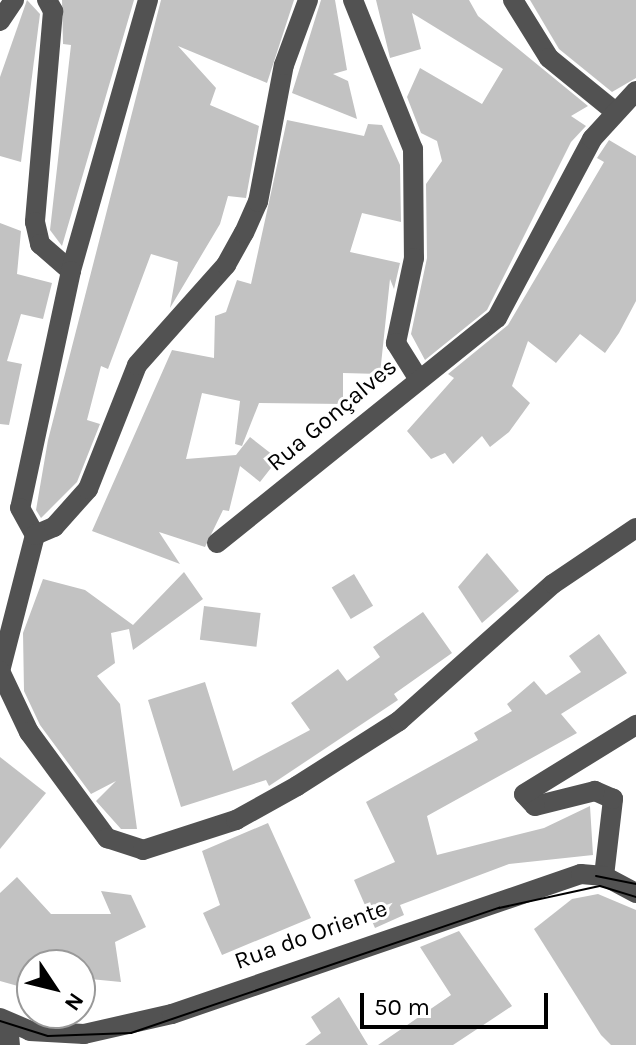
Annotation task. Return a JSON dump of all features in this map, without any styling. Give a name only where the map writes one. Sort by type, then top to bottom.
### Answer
[{"type":"street","points":[[0,21],[14,0]]},
{"type":"street","points":[[47,0],[53,11],[35,222],[40,244],[71,271]]},
{"type":"street","points":[[148,0],[71,271],[20,508],[35,535],[0,671],[29,732],[105,836],[143,850],[236,820],[399,721],[553,584],[636,528]]},
{"type":"street","points":[[35,535],[54,527],[88,489],[137,365],[206,289],[244,233],[258,202],[284,65],[308,0]]},
{"type":"street","points":[[353,0],[413,149],[414,258],[396,343],[417,376]]},
{"type":"street","points":[[513,0],[556,66],[613,110]]},
{"type":"street","name":"Rua Gonçalves","points":[[217,543],[417,376],[451,362],[497,318],[613,110],[636,91]]},
{"type":"street","points":[[636,725],[524,794],[535,806],[595,791],[613,799],[604,876],[636,893]]},
{"type":"street","name":"Rua do Oriente","points":[[4,1020],[84,1034],[172,1014],[442,916],[581,874],[604,876]]},
{"type":"street","points":[[4,1020],[10,1045]]},
{"type":"building","points":[[27,0],[40,14],[21,162],[0,156],[0,77]]},
{"type":"building","points":[[62,0],[134,0],[62,246],[50,230],[71,45],[63,44]]},
{"type":"building","points":[[161,0],[294,0],[267,83],[178,46],[216,88],[210,105],[259,126],[246,198],[228,196],[220,224],[170,308],[178,262],[151,254],[108,369],[101,366],[87,420],[100,424],[77,482],[41,518],[36,510],[48,440]]},
{"type":"building","points":[[321,0],[335,0],[347,70],[333,74],[348,81],[357,119],[292,93]]},
{"type":"building","points":[[376,0],[469,0],[478,16],[588,106],[571,116],[586,126],[571,142],[487,310],[425,360],[411,334],[427,258],[426,184],[442,161],[437,141],[421,133],[407,97],[420,68],[482,104],[503,69],[412,13],[421,49],[390,58]]},
{"type":"building","points":[[530,0],[636,0],[636,78],[612,92],[559,49]]},
{"type":"building","points":[[287,120],[364,136],[368,124],[382,125],[400,165],[401,222],[362,213],[350,252],[400,263],[394,289],[390,279],[380,374],[343,373],[343,404],[259,403],[242,446],[235,444],[240,401],[202,393],[186,459],[236,455],[250,437],[278,459],[260,482],[240,466],[229,511],[223,510],[205,547],[159,532],[180,564],[92,531],[172,350],[214,358],[215,316],[226,312],[237,280],[251,284]]},
{"type":"building","points":[[609,140],[636,156],[636,301],[619,333],[605,353],[580,334],[556,363],[528,341],[512,386],[530,403],[509,432],[490,447],[482,436],[453,464],[445,453],[431,459],[407,431],[454,378],[448,374],[508,325],[604,162],[597,158]]},
{"type":"building","points":[[0,223],[21,231],[17,274],[52,283],[43,319],[21,314],[7,361],[22,364],[9,425],[0,424]]},
{"type":"building","points":[[487,553],[519,591],[482,623],[458,587]]},
{"type":"building","points":[[184,572],[203,599],[133,650],[129,629],[111,633],[115,663],[97,676],[120,704],[137,829],[121,829],[96,801],[116,781],[91,794],[40,725],[24,691],[23,633],[43,579],[85,590],[133,625]]},
{"type":"building","points":[[354,574],[373,606],[351,619],[332,587]]},
{"type":"building","points":[[204,606],[261,613],[256,647],[200,640]]},
{"type":"building","points":[[423,612],[452,653],[394,694],[398,700],[269,786],[266,780],[181,807],[148,700],[205,682],[233,771],[310,730],[291,703],[338,669],[347,681],[380,657],[373,647]]},
{"type":"building","points":[[599,634],[627,673],[561,714],[577,733],[427,816],[437,855],[544,828],[590,806],[593,855],[509,864],[400,905],[404,915],[375,928],[354,880],[395,862],[366,802],[478,740],[474,733],[512,711],[507,704],[534,681],[546,695],[581,672],[569,656]]},
{"type":"building","points":[[0,757],[46,793],[0,849]]},
{"type":"building","points":[[268,823],[311,918],[222,955],[203,913],[220,905],[202,851]]},
{"type":"building","points":[[17,877],[51,914],[111,914],[101,891],[131,895],[146,927],[115,942],[121,982],[96,980],[96,949],[16,949],[16,986],[0,981],[0,893]]},
{"type":"building","points":[[598,894],[636,910],[636,1045],[611,1045],[601,1035],[534,929],[572,899]]},
{"type":"building","points":[[459,931],[512,1006],[453,1045],[378,1045],[451,995],[420,947]]},
{"type":"building","points":[[339,997],[368,1045],[305,1045],[321,1033],[311,1017]]},
{"type":"tram line","points":[[596,876],[636,884]]},
{"type":"tram line","points":[[0,1021],[48,1036],[131,1033],[499,908],[600,886],[636,897]]}]
